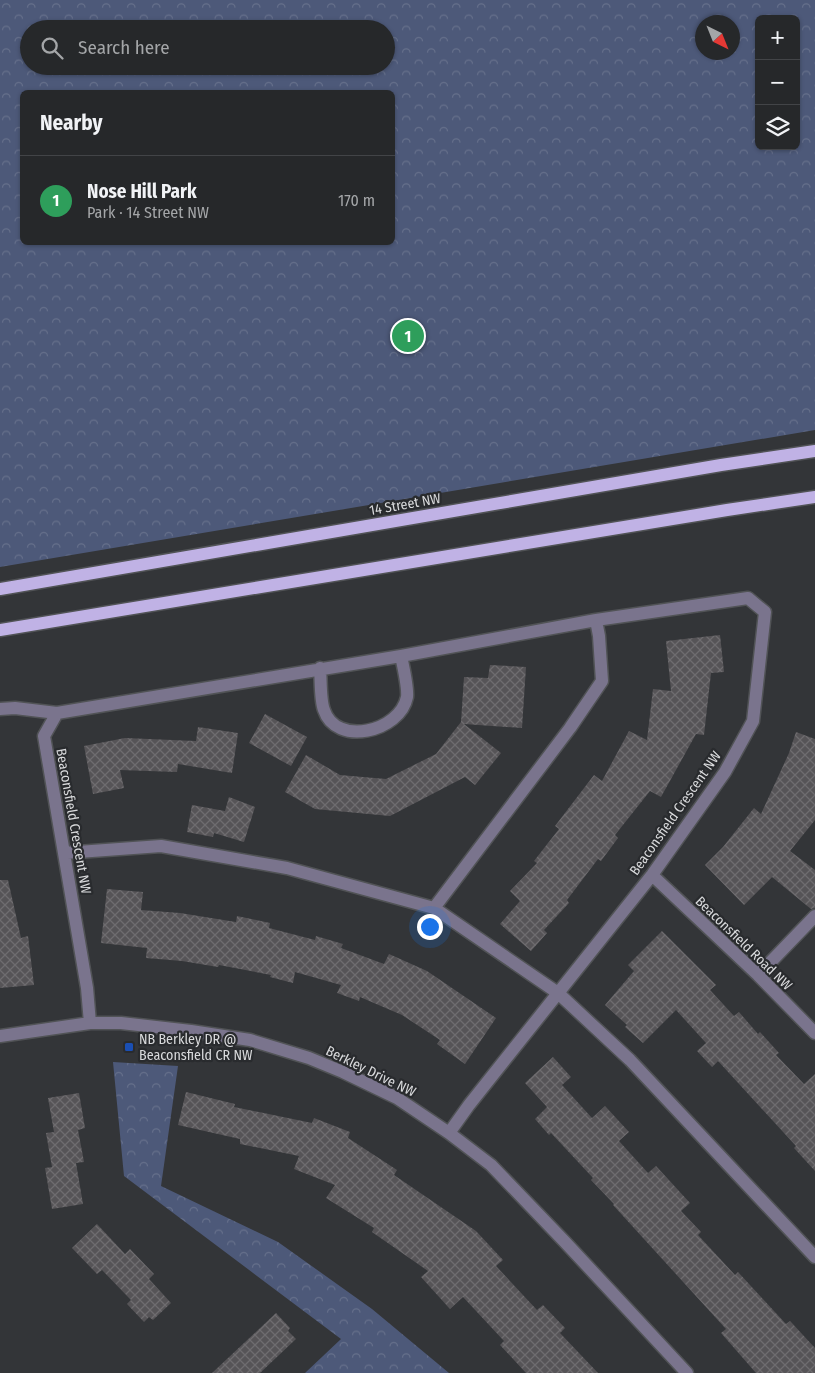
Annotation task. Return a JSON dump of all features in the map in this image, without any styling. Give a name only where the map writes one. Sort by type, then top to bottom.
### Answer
[{"type":"main road","name":"14 Street NW","points":[[0,589],[815,450]]},
{"type":"main road","points":[[0,630],[815,497]]},
{"type":"street","name":"Beaconsfield Crescent NW","points":[[90,1023],[87,988],[44,736],[57,713],[401,656],[596,620],[748,598],[765,612],[753,721],[725,772],[652,875],[469,1105],[449,1133]]},
{"type":"street","points":[[434,908],[570,728],[602,681],[596,620]]},
{"type":"street","points":[[320,668],[324,710],[333,723],[348,730],[362,732],[384,726],[399,713],[407,697],[401,656]]},
{"type":"street","points":[[0,709],[15,708],[57,713]]},
{"type":"street","points":[[64,854],[161,846],[287,868],[434,908],[558,993],[630,1060],[815,1257]]},
{"type":"street","name":"Beaconsfield Road NW","points":[[652,875],[815,1033]]},
{"type":"street","points":[[758,976],[815,916]]},
{"type":"street","name":"Berkley Drive NW","points":[[0,1036],[90,1023],[121,1023],[250,1040],[310,1058],[397,1098],[449,1133],[491,1165],[687,1373]]},
{"type":"green space","points":[[0,0],[815,0],[815,430],[0,567]]},
{"type":"green space","points":[[113,1062],[178,1066],[161,1186],[278,1242],[372,1309],[449,1373],[305,1373],[341,1339],[124,1176]]},
{"type":"building","points":[[720,635],[724,672],[711,673],[704,735],[696,734],[661,797],[650,791],[615,835],[618,838],[601,861],[598,859],[567,900],[569,903],[544,930],[547,933],[531,951],[500,924],[520,901],[510,891],[537,863],[534,861],[559,829],[555,826],[594,775],[602,781],[629,731],[647,740],[653,689],[671,691],[666,641]]},
{"type":"building","points":[[490,665],[526,667],[522,728],[464,724],[501,753],[475,785],[465,777],[390,816],[315,809],[285,792],[306,755],[340,775],[386,779],[436,754],[461,722],[464,677],[488,678]]},
{"type":"building","points":[[265,714],[307,737],[291,766],[249,743]]},
{"type":"building","points":[[198,727],[238,733],[232,773],[178,764],[177,772],[120,770],[124,788],[93,794],[84,746],[125,738],[196,741]]},
{"type":"building","points":[[796,732],[815,739],[815,820],[790,851],[815,870],[815,908],[811,909],[772,877],[744,905],[705,865],[723,847],[754,808],[761,814],[789,753]]},
{"type":"building","points":[[229,797],[255,807],[244,842],[214,833],[213,837],[187,832],[192,805],[225,811]]},
{"type":"building","points":[[0,880],[8,880],[21,938],[28,936],[34,985],[0,988]]},
{"type":"building","points":[[107,889],[143,892],[141,910],[180,913],[236,922],[237,916],[270,923],[269,928],[315,940],[316,936],[343,944],[341,948],[384,964],[389,954],[427,971],[496,1018],[465,1064],[437,1044],[440,1040],[402,1015],[360,997],[359,1001],[337,993],[341,985],[295,972],[293,983],[270,977],[271,975],[219,965],[218,967],[146,958],[147,948],[101,943]]},
{"type":"building","points":[[662,931],[716,985],[710,990],[734,1016],[739,1012],[758,1034],[760,1032],[779,1053],[776,1055],[804,1084],[815,1074],[815,1171],[794,1148],[796,1146],[718,1061],[712,1067],[697,1051],[706,1043],[676,1010],[643,1043],[605,1005],[634,971],[628,965]]},
{"type":"building","points":[[553,1057],[571,1077],[562,1085],[592,1118],[605,1106],[629,1132],[619,1141],[648,1173],[656,1166],[690,1203],[681,1211],[701,1232],[698,1235],[735,1275],[738,1272],[786,1324],[790,1321],[815,1348],[815,1373],[756,1373],[721,1333],[726,1329],[613,1205],[591,1180],[593,1178],[551,1133],[549,1135],[535,1119],[547,1107],[525,1083]]},
{"type":"building","points":[[186,1092],[235,1104],[234,1107],[312,1123],[314,1118],[350,1132],[348,1138],[397,1170],[394,1175],[476,1231],[503,1260],[496,1266],[537,1310],[543,1305],[565,1328],[560,1333],[598,1373],[526,1373],[500,1345],[504,1341],[463,1297],[450,1309],[421,1277],[428,1271],[372,1232],[374,1228],[326,1198],[335,1185],[294,1169],[299,1156],[240,1144],[240,1139],[178,1125]]},
{"type":"building","points":[[79,1093],[85,1128],[78,1130],[84,1162],[76,1163],[83,1204],[52,1209],[45,1168],[52,1167],[46,1133],[54,1132],[48,1098]]},
{"type":"building","points":[[97,1224],[125,1254],[130,1249],[154,1274],[149,1279],[171,1303],[153,1320],[149,1317],[144,1322],[127,1304],[131,1300],[102,1270],[97,1274],[72,1248]]},
{"type":"building","points":[[276,1313],[290,1328],[288,1331],[296,1339],[260,1373],[212,1373]]},
{"type":"place","name":"Nose Hill Park","points":[[408,336]]},
{"type":"place","name":"NB Berkley DR @ Beaconsfield CR NW","points":[[129,1047]]}]
